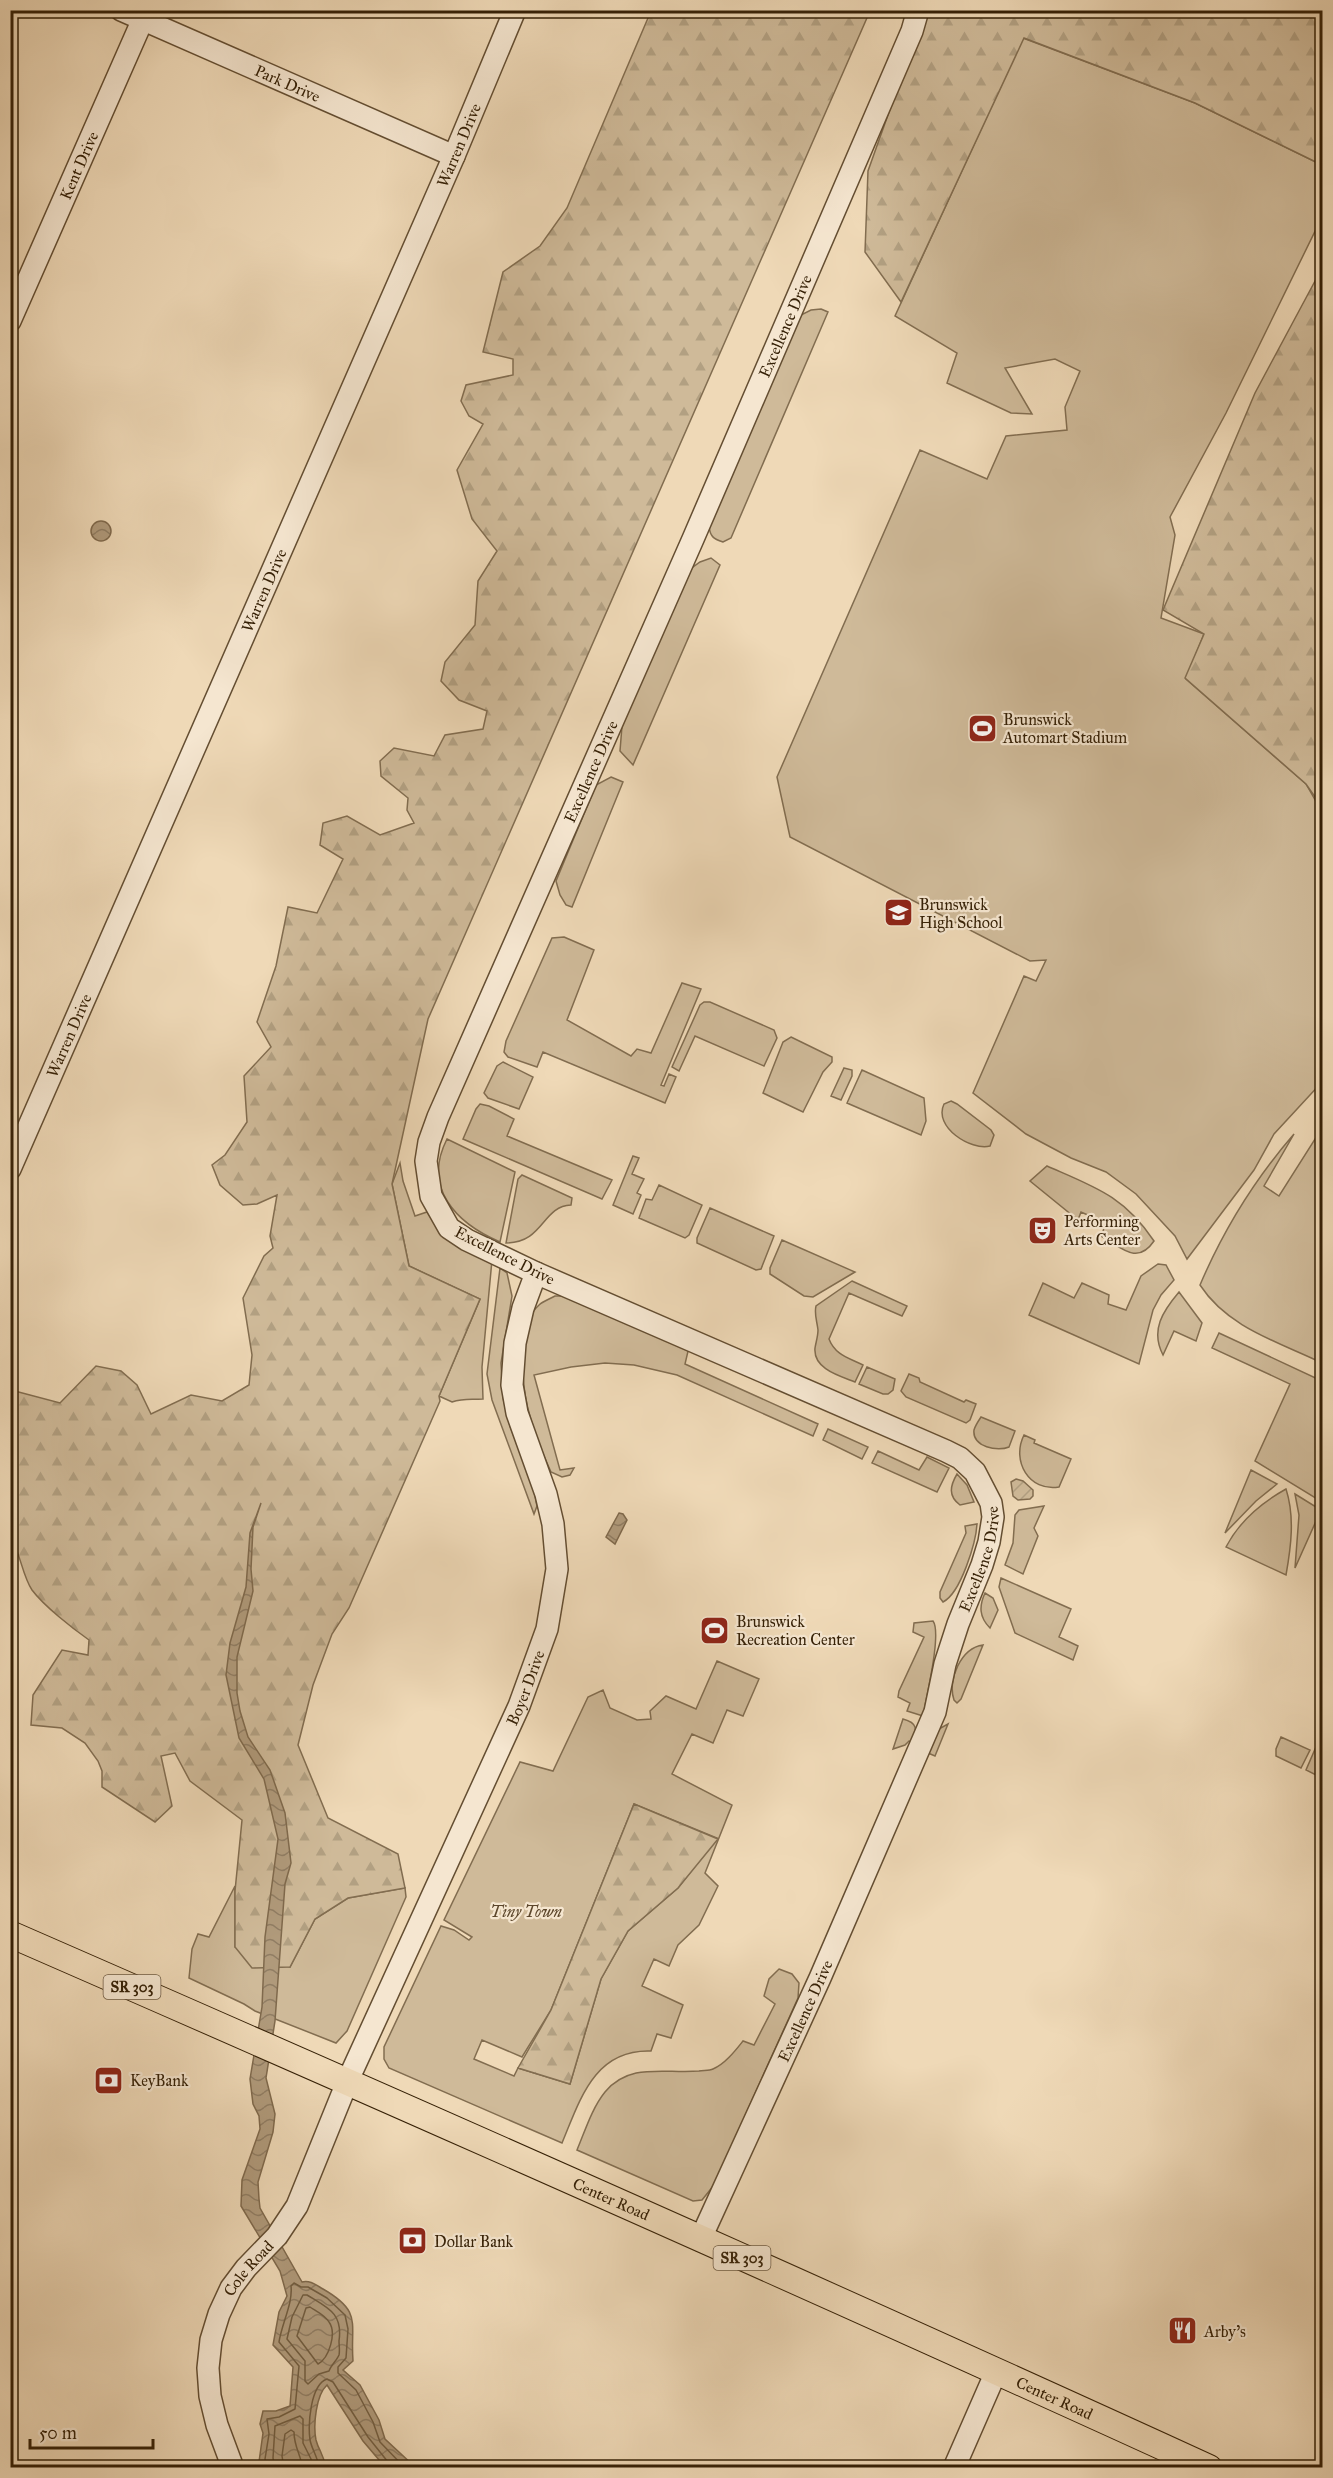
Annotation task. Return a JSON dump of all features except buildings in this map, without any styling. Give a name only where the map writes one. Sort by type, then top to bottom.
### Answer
[{"type":"main road","name":"Center Road","points":[[10,1934],[348,2080],[1209,2468]]},
{"type":"street","name":"Park Drive","points":[[121,10],[144,15],[454,156]]},
{"type":"street","name":"Warren Drive","points":[[10,1169],[454,156],[514,10]]},
{"type":"street","name":"Excellence Drive","points":[[700,2240],[817,1984],[935,1712],[945,1664],[989,1542],[993,1517],[991,1503],[975,1472],[960,1458],[946,1450],[536,1273],[467,1240],[449,1228],[431,1196],[426,1161],[429,1142],[447,1097],[537,897],[802,287],[912,31],[918,10]]},
{"type":"street","name":"Kent Drive","points":[[10,321],[144,15]]},
{"type":"street","name":"Boyer Drive","points":[[348,2080],[519,1706],[552,1611],[557,1569],[552,1524],[546,1494],[517,1413],[512,1385],[515,1343],[523,1308],[536,1273]]},
{"type":"street","name":"Cole Road","points":[[233,2468],[217,2425],[210,2396],[208,2368],[211,2340],[219,2313],[231,2288],[246,2268],[271,2242],[297,2206],[348,2080]]},
{"type":"street","points":[[954,2468],[996,2372]]},
{"type":"green space","points":[[651,11],[870,11],[428,1019],[392,1184],[409,1266],[480,1299],[439,1396],[440,1401],[349,1608],[332,1634],[313,1685],[298,1745],[328,1818],[398,1854],[405,1888],[348,1898],[315,1919],[290,1967],[252,1968],[235,1947],[235,1891],[242,1820],[190,1781],[175,1753],[161,1756],[172,1806],[155,1822],[102,1787],[102,1771],[85,1743],[62,1728],[31,1725],[33,1695],[62,1650],[88,1655],[89,1640],[51,1610],[32,1590],[11,1537],[11,1390],[60,1403],[96,1366],[121,1371],[137,1385],[151,1414],[191,1395],[222,1401],[249,1385],[252,1355],[243,1298],[264,1256],[273,1248],[270,1236],[277,1195],[257,1204],[243,1205],[220,1185],[212,1165],[225,1155],[247,1122],[244,1076],[271,1047],[257,1022],[276,966],[288,907],[317,913],[343,859],[320,845],[323,823],[347,816],[380,835],[414,823],[407,810],[408,798],[381,776],[380,761],[394,748],[434,756],[445,735],[483,729],[487,711],[459,700],[441,681],[445,662],[475,625],[478,581],[497,551],[472,519],[457,470],[483,424],[469,416],[461,401],[466,385],[513,375],[513,359],[483,352],[503,272],[540,246],[567,208]]},
{"type":"green space","points":[[925,11],[1322,11],[1322,165],[1195,103],[1024,38],[901,302],[865,252],[868,171]]},
{"type":"green space","points":[[1023,38],[1195,103],[1322,165],[1322,217],[1226,413],[1170,517],[1175,535],[1161,618],[1204,634],[1186,679],[1306,784],[1322,812],[1322,1082],[1274,1134],[1254,1170],[1187,1259],[1175,1236],[1136,1194],[1106,1172],[1071,1158],[1026,1134],[973,1093],[1024,976],[1036,981],[1046,960],[1030,961],[790,837],[777,777],[920,450],[987,479],[1006,436],[1067,430],[1065,407],[1080,371],[1055,359],[1005,368],[1032,414],[1011,413],[947,383],[957,353],[895,316]]},
{"type":"green space","points":[[1322,268],[1322,807],[1306,784],[1185,678],[1204,634],[1163,610],[1255,393]]},
{"type":"green space","points":[[821,309],[828,312],[731,538],[723,542],[717,540],[711,535],[709,526],[801,315],[811,310]]},
{"type":"green space","points":[[711,558],[720,565],[633,765],[620,751],[622,726],[689,570]]},
{"type":"green space","points":[[611,777],[623,782],[572,907],[566,905],[556,881],[596,785]]},
{"type":"green space","points":[[564,937],[594,950],[567,1020],[631,1056],[637,1049],[651,1053],[682,983],[701,989],[661,1085],[664,1086],[669,1074],[676,1077],[665,1103],[543,1052],[537,1067],[508,1057],[504,1052],[506,1041],[552,938]]},
{"type":"green space","points":[[710,1002],[774,1030],[777,1038],[764,1066],[695,1036],[679,1071],[672,1067],[700,1005]]},
{"type":"green space","points":[[791,1037],[832,1057],[832,1062],[823,1072],[803,1112],[763,1093],[783,1042]]},
{"type":"green space","points":[[503,1062],[533,1077],[519,1109],[488,1098],[484,1093],[497,1066]]},
{"type":"green space","points":[[844,1068],[852,1070],[852,1076],[841,1100],[831,1096]]},
{"type":"green space","points":[[862,1070],[924,1098],[926,1121],[921,1135],[847,1103]]},
{"type":"green space","points":[[951,1101],[991,1130],[994,1135],[990,1146],[973,1145],[956,1136],[949,1129],[942,1113],[944,1104]]},
{"type":"green space","points":[[480,1104],[489,1106],[514,1119],[507,1136],[612,1180],[602,1199],[463,1139]]},
{"type":"green space","points":[[1322,1128],[1322,1363],[1240,1323],[1212,1300],[1200,1285],[1241,1206],[1266,1169],[1294,1134],[1264,1186],[1279,1196]]},
{"type":"green space","points":[[447,1139],[515,1172],[500,1242],[470,1225],[448,1202],[441,1188],[439,1173],[440,1157]]},
{"type":"green space","points":[[633,1156],[639,1158],[632,1174],[644,1179],[637,1193],[641,1195],[633,1214],[613,1205]]},
{"type":"green space","points":[[400,1163],[403,1181],[415,1216],[427,1212],[438,1227],[492,1260],[482,1367],[483,1399],[452,1402],[439,1396],[480,1299],[409,1266],[392,1184]]},
{"type":"green space","points":[[1047,1166],[1094,1187],[1120,1203],[1143,1226],[1154,1241],[1141,1252],[1129,1252],[1101,1236],[1106,1223],[1081,1212],[1078,1220],[1030,1181]]},
{"type":"green space","points":[[522,1175],[572,1198],[571,1205],[554,1211],[528,1237],[506,1243],[518,1179]]},
{"type":"green space","points":[[659,1185],[702,1205],[689,1235],[685,1238],[639,1218],[646,1199],[652,1200]]},
{"type":"green space","points":[[710,1208],[774,1236],[761,1269],[756,1270],[697,1243]]},
{"type":"green space","points":[[782,1240],[855,1272],[813,1297],[804,1296],[770,1274],[770,1268]]},
{"type":"green space","points":[[1158,1264],[1166,1265],[1174,1280],[1161,1295],[1153,1310],[1139,1364],[1029,1315],[1043,1283],[1074,1298],[1082,1283],[1109,1295],[1108,1304],[1126,1310],[1141,1276]]},
{"type":"green space","points":[[500,1268],[507,1273],[512,1296],[501,1363],[503,1398],[510,1426],[533,1486],[537,1506],[534,1514],[492,1400],[487,1374]]},
{"type":"green space","points":[[852,1281],[907,1306],[902,1316],[849,1293],[829,1339],[835,1349],[863,1365],[855,1382],[823,1366],[818,1361],[815,1348],[818,1330],[816,1306]]},
{"type":"green space","points":[[1179,1292],[1202,1323],[1196,1341],[1174,1331],[1163,1355],[1158,1337],[1160,1321]]},
{"type":"green space","points":[[555,1296],[574,1296],[689,1347],[685,1364],[818,1424],[813,1436],[677,1375],[634,1365],[605,1363],[571,1367],[534,1375],[560,1470],[574,1468],[570,1475],[562,1477],[551,1472],[537,1440],[528,1407],[524,1390],[523,1356],[531,1316],[541,1304]]},
{"type":"green space","points":[[1219,1333],[1322,1381],[1322,1502],[1255,1461],[1290,1384],[1212,1348]]},
{"type":"green space","points":[[867,1367],[895,1379],[893,1390],[888,1394],[883,1394],[859,1384]]},
{"type":"green space","points":[[909,1374],[919,1378],[920,1382],[964,1402],[966,1400],[976,1404],[970,1420],[966,1423],[906,1397],[901,1391]]},
{"type":"green space","points":[[981,1417],[1015,1431],[1009,1447],[999,1449],[987,1447],[977,1441],[974,1430]]},
{"type":"green space","points":[[828,1429],[868,1447],[862,1459],[823,1440]]},
{"type":"green space","points":[[1024,1435],[1035,1440],[1034,1443],[1071,1459],[1059,1487],[1039,1485],[1025,1473],[1020,1455]]},
{"type":"green space","points":[[878,1451],[919,1470],[927,1457],[949,1468],[937,1492],[872,1463]]},
{"type":"green space","points":[[1251,1470],[1277,1484],[1256,1501],[1225,1533]]},
{"type":"green space","points":[[957,1474],[967,1485],[974,1502],[960,1505],[953,1498],[952,1487]]},
{"type":"green space","points":[[1016,1479],[1023,1481],[1033,1490],[1033,1496],[1030,1499],[1018,1500],[1013,1496],[1011,1482]]},
{"type":"green space","points":[[1286,1489],[1290,1510],[1291,1543],[1286,1575],[1226,1547],[1237,1529],[1252,1514],[1268,1500]]},
{"type":"green space","points":[[1295,1494],[1321,1510],[1295,1568],[1299,1515]]},
{"type":"green space","points":[[1044,1506],[1034,1528],[1038,1536],[1023,1574],[1005,1565],[1013,1543],[1015,1515],[1019,1510]]},
{"type":"green space","points":[[977,1524],[971,1554],[961,1578],[950,1597],[943,1602],[940,1592],[966,1533],[965,1526]]},
{"type":"green space","points":[[1001,1578],[1071,1609],[1059,1637],[1078,1646],[1073,1660],[1015,1633],[999,1587]]},
{"type":"green space","points":[[985,1593],[993,1598],[998,1610],[990,1628],[981,1611]]},
{"type":"green space","points":[[933,1621],[936,1638],[935,1652],[923,1716],[907,1711],[910,1703],[898,1697],[924,1637],[913,1632],[914,1623]]},
{"type":"green space","points":[[983,1645],[961,1699],[957,1703],[952,1692],[952,1683],[958,1666],[968,1652]]},
{"type":"green space","name":"Tiny Town","points":[[717,1661],[759,1679],[743,1716],[727,1710],[713,1743],[692,1734],[672,1774],[732,1805],[705,1873],[718,1886],[699,1925],[678,1945],[669,1966],[654,1959],[642,1986],[683,2005],[671,2038],[657,2034],[651,2051],[616,2058],[603,2068],[583,2094],[562,2143],[389,2068],[384,2059],[384,2047],[441,1926],[454,1930],[469,1940],[472,1937],[444,1920],[520,1762],[553,1771],[588,1697],[603,1690],[610,1708],[637,1720],[651,1719],[650,1711],[666,1696],[696,1709]],"holes":[[[634,1804],[717,1838],[678,1888],[628,1931],[601,1979],[570,2084],[518,2068],[514,2076],[474,2059],[482,2040],[522,2057],[551,2010]]]},
{"type":"green space","points":[[903,1719],[914,1725],[914,1737],[912,1742],[909,1741],[893,1749]]},
{"type":"green space","points":[[948,1724],[935,1756],[928,1753],[937,1730]]},
{"type":"green space","points":[[1322,1733],[1322,1778],[1306,1770]]},
{"type":"green space","points":[[1281,1737],[1310,1750],[1301,1768],[1276,1756]]},
{"type":"green space","points":[[634,1804],[718,1839],[678,1888],[628,1931],[601,1979],[570,2084],[518,2068],[551,2010]]},
{"type":"green space","points":[[235,1886],[235,1947],[290,1967],[315,1919],[348,1898],[405,1888],[406,1897],[347,2031],[336,2043],[255,2011],[189,1978],[192,1949],[198,1934],[209,1937]]},
{"type":"green space","points":[[779,1969],[792,1974],[799,1983],[798,1998],[714,2185],[702,2200],[693,2201],[577,2150],[596,2105],[605,2092],[625,2076],[649,2071],[711,2070],[726,2061],[743,2041],[754,2045],[775,2004],[764,1996],[769,1979]]},
{"type":"water","points":[[101,521],[108,524],[111,531],[108,538],[101,541],[94,538],[91,531],[94,524]]},
{"type":"water","points":[[261,1503],[253,1527],[251,1569],[253,1591],[237,1657],[237,1693],[248,1737],[270,1770],[285,1813],[291,1863],[285,1884],[275,2021],[266,2078],[275,2114],[273,2132],[258,2182],[260,2208],[302,2282],[310,2282],[336,2297],[349,2312],[353,2328],[353,2361],[343,2370],[360,2385],[379,2420],[385,2439],[415,2467],[385,2467],[363,2441],[327,2385],[320,2396],[315,2426],[316,2440],[325,2467],[264,2467],[259,2462],[263,2433],[260,2424],[263,2411],[276,2411],[290,2406],[293,2367],[273,2345],[279,2312],[287,2296],[280,2271],[241,2206],[242,2180],[260,2129],[259,2116],[253,2104],[250,2079],[262,2007],[265,1937],[278,1839],[264,1779],[239,1738],[226,1675],[230,1643],[246,1587],[250,1533]]},
{"type":"water","points":[[619,1513],[623,1514],[627,1520],[615,1544],[606,1537]]},
{"type":"place","name":"Brunswick Automart Stadium","points":[[982,728]]},
{"type":"place","name":"Brunswick High School","points":[[898,913]]},
{"type":"place","name":"Performing Arts Center","points":[[1043,1230]]},
{"type":"place","name":"Brunswick Recreation Center","points":[[715,1630]]},
{"type":"place","name":"KeyBank","points":[[109,2080]]},
{"type":"place","name":"Dollar Bank","points":[[413,2241]]},
{"type":"place","name":"Arby's","points":[[1183,2331]]}]
